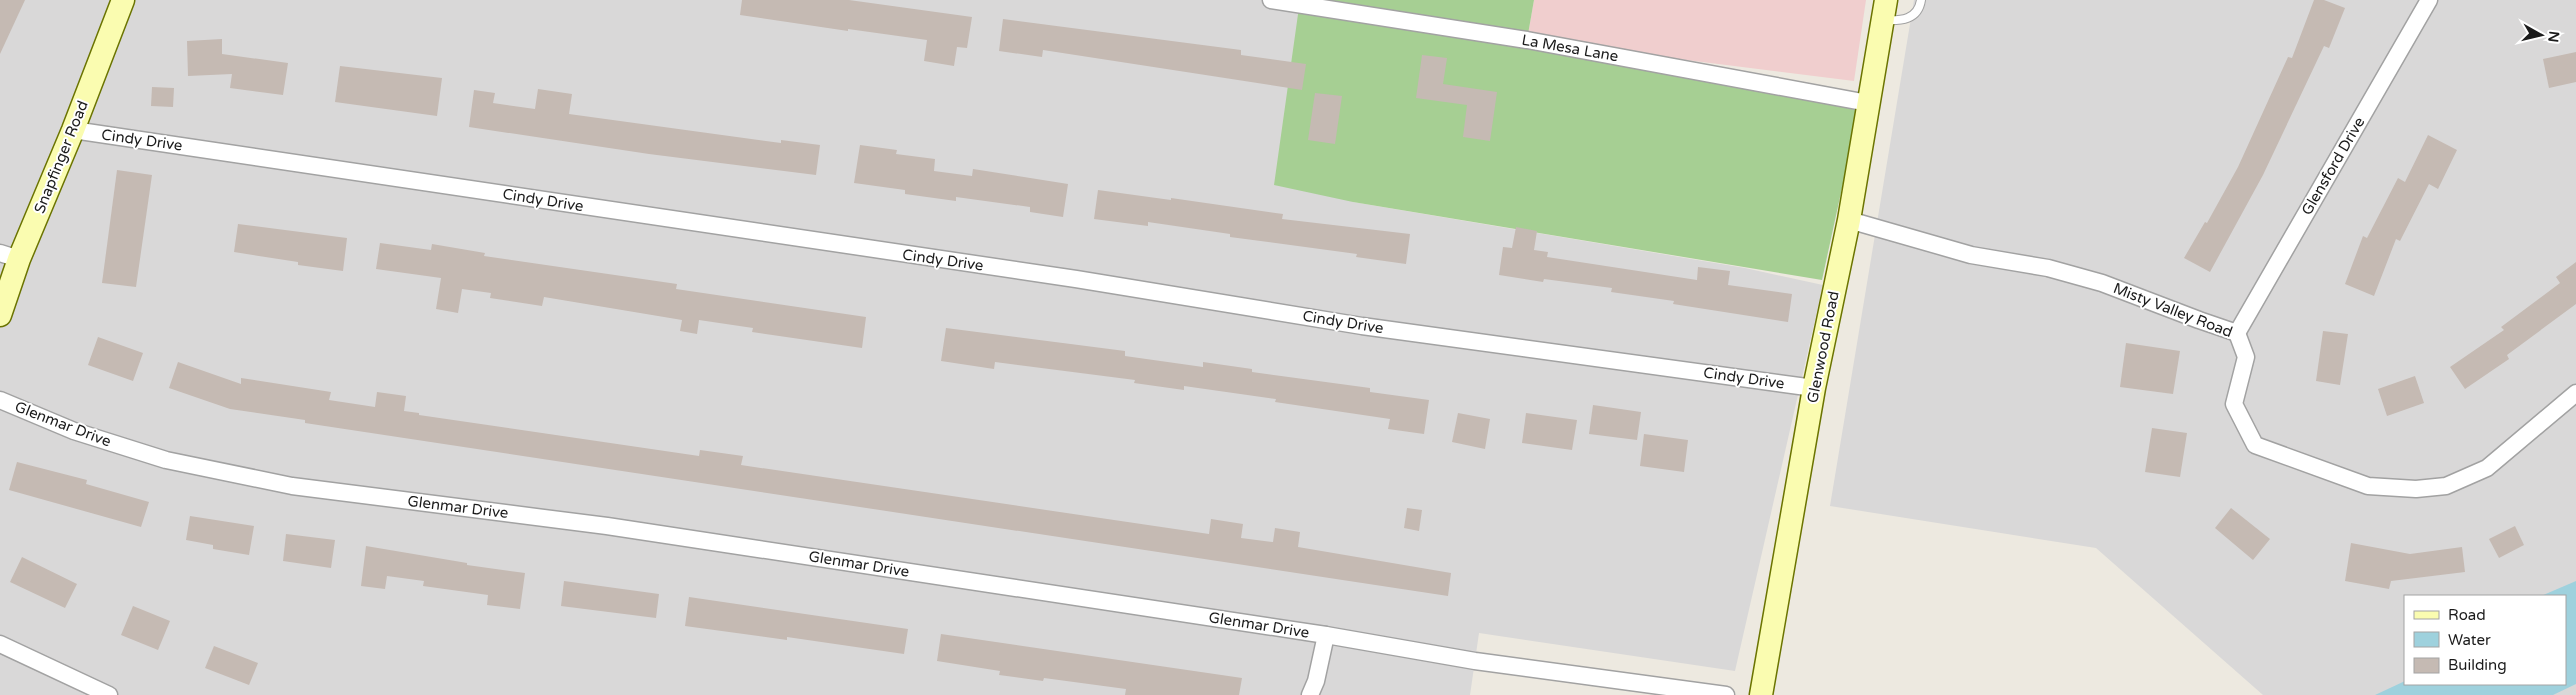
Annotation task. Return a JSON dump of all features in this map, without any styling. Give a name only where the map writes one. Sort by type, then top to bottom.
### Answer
[{"type":"main road","name":"Snapfinger Road","points":[[0,315],[9,256],[73,130],[123,0]]},
{"type":"main road","name":"Glenwood Road","points":[[1761,695],[1814,388],[1849,220],[1884,10]]},
{"type":"street","name":"La Mesa Lane","points":[[1271,0],[1527,40],[1868,103]]},
{"type":"street","name":"Glensford Drive","points":[[2237,332],[2429,0]]},
{"type":"street","name":"Cindy Drive","points":[[73,130],[1076,280],[1362,326],[1814,388]]},
{"type":"street","name":"Misty Valley Road","points":[[1849,220],[1972,256],[2048,268],[2102,283],[2199,320],[2237,332],[2246,357],[2234,404],[2255,445],[2368,486],[2416,488],[2446,486],[2487,468],[2576,392]]},
{"type":"street","name":"Glenmar Drive","points":[[0,400],[74,431],[166,460],[292,486],[607,526],[1326,635],[1648,690],[1726,695]]},
{"type":"street","points":[[1310,695],[1316,682],[1326,635]]},
{"type":"street","points":[[0,644],[109,695]]},
{"type":"lane","points":[[1884,10],[1904,21],[1912,16],[1920,6],[1921,0]]},
{"type":"shaded area","points":[[0,0],[1300,0],[1353,202],[1745,268],[1823,285],[1735,671],[1479,633],[1470,695],[0,695]]},
{"type":"shaded area","points":[[1534,0],[1866,0],[1854,81],[1527,40]]},
{"type":"shaded area","points":[[1914,0],[2576,0],[2576,695],[2263,695],[2096,548],[1830,506]]},
{"type":"green space","points":[[1300,0],[1534,0],[1527,40],[1860,105],[1822,280],[1353,202],[1274,185]]},
{"type":"water","points":[[2576,581],[2576,684],[2553,695],[2375,695],[2404,681],[2404,685],[2566,685],[2566,595],[2543,595]]},
{"type":"building","points":[[0,0],[25,0],[0,54]]},
{"type":"building","points":[[742,0],[849,0],[972,17],[967,48],[957,47],[954,66],[924,61],[927,40],[848,29],[848,31],[740,15]]},
{"type":"building","points":[[2314,0],[2324,0],[2345,8],[2329,48],[2324,46],[2263,175],[2210,272],[2184,258],[2205,222],[2207,223],[2238,167],[2288,57],[2292,58]]},
{"type":"building","points":[[1003,19],[1241,50],[1241,55],[1306,64],[1302,90],[1043,50],[1042,57],[999,51]]},
{"type":"building","points":[[222,39],[222,54],[288,63],[283,95],[230,88],[232,74],[188,76],[187,41]]},
{"type":"building","points":[[2576,52],[2576,82],[2549,88],[2543,59]]},
{"type":"building","points":[[1422,55],[1447,58],[1443,84],[1497,92],[1490,141],[1463,137],[1467,105],[1416,98]]},
{"type":"building","points":[[340,66],[442,78],[437,116],[335,102]]},
{"type":"building","points":[[152,87],[174,88],[173,107],[151,106]]},
{"type":"building","points":[[538,89],[572,94],[569,114],[781,143],[781,140],[820,145],[816,175],[649,154],[469,127],[474,90],[495,93],[493,103],[535,109]]},
{"type":"building","points":[[1315,93],[1342,96],[1335,144],[1308,140]]},
{"type":"building","points":[[2428,135],[2457,150],[2438,189],[2429,184],[2400,241],[2396,239],[2374,296],[2345,284],[2363,236],[2367,238],[2398,178],[2405,182]]},
{"type":"building","points":[[860,145],[897,150],[896,154],[935,159],[934,171],[972,176],[973,169],[1068,184],[1063,217],[1030,212],[1030,207],[956,197],[956,201],[905,194],[905,190],[854,183]]},
{"type":"building","points":[[117,170],[152,175],[136,287],[102,283]]},
{"type":"building","points":[[1098,190],[1283,214],[1282,219],[1410,234],[1406,264],[1356,257],[1357,254],[1230,237],[1230,234],[1148,222],[1148,226],[1094,219]]},
{"type":"building","points":[[238,224],[347,238],[343,271],[298,265],[298,262],[234,252]]},
{"type":"building","points":[[1516,227],[1537,231],[1534,250],[1548,252],[1547,257],[1697,280],[1698,267],[1730,271],[1728,285],[1792,294],[1788,322],[1673,304],[1674,301],[1611,292],[1612,288],[1544,279],[1543,282],[1499,275],[1503,247],[1512,248]]},
{"type":"building","points":[[380,243],[431,250],[432,244],[485,253],[484,256],[677,284],[676,289],[866,317],[862,348],[752,332],[753,328],[699,320],[697,334],[680,331],[682,320],[544,297],[542,306],[490,298],[491,293],[462,289],[458,313],[436,309],[441,278],[376,269]]},
{"type":"building","points":[[2576,262],[2576,304],[2507,355],[2509,359],[2465,389],[2450,367],[2504,330],[2501,327],[2560,283],[2556,277]]},
{"type":"building","points":[[946,328],[1125,351],[1125,356],[1203,367],[1203,362],[1252,369],[1252,372],[1370,388],[1370,392],[1429,400],[1424,434],[1388,429],[1390,419],[1275,402],[1276,399],[1184,386],[1184,390],[1134,383],[1135,380],[995,362],[994,369],[941,361]]},
{"type":"building","points":[[2323,331],[2348,334],[2340,385],[2316,381]]},
{"type":"building","points":[[98,337],[143,353],[133,381],[88,365]]},
{"type":"building","points":[[2126,343],[2180,351],[2173,394],[2120,387]]},
{"type":"building","points":[[178,362],[241,384],[241,378],[331,392],[329,400],[375,407],[377,392],[406,396],[404,411],[419,413],[419,415],[699,456],[700,450],[743,456],[741,465],[1209,534],[1211,519],[1243,524],[1241,538],[1273,542],[1275,528],[1300,532],[1298,547],[1451,573],[1448,596],[305,423],[305,420],[230,409],[169,388]]},
{"type":"building","points":[[2415,376],[2424,403],[2387,416],[2378,389]]},
{"type":"building","points":[[1593,405],[1641,412],[1637,440],[1589,434]]},
{"type":"building","points":[[1458,413],[1490,419],[1485,449],[1452,442]]},
{"type":"building","points":[[1526,413],[1577,420],[1572,450],[1522,443]]},
{"type":"building","points":[[2152,428],[2187,433],[2180,477],[2145,472]]},
{"type":"building","points":[[1644,434],[1688,440],[1684,472],[1640,466]]},
{"type":"building","points":[[17,462],[87,480],[86,484],[149,502],[141,527],[9,490]]},
{"type":"building","points":[[1407,508],[1422,510],[1419,531],[1404,528]]},
{"type":"building","points":[[2231,508],[2270,539],[2253,560],[2215,528]]},
{"type":"building","points":[[190,516],[254,526],[249,555],[213,549],[213,545],[186,540]]},
{"type":"building","points":[[2515,526],[2524,545],[2499,558],[2489,539]]},
{"type":"building","points":[[286,534],[335,540],[331,568],[283,561]]},
{"type":"building","points":[[2351,543],[2410,554],[2462,547],[2465,572],[2391,581],[2389,589],[2345,581]]},
{"type":"building","points":[[366,546],[467,563],[467,565],[525,573],[520,609],[487,605],[488,595],[423,586],[424,581],[387,576],[385,589],[361,586]]},
{"type":"building","points":[[22,557],[77,584],[65,608],[10,582]]},
{"type":"building","points":[[564,581],[659,594],[656,618],[561,606]]},
{"type":"building","points":[[689,597],[908,629],[904,654],[787,637],[787,640],[685,626]]},
{"type":"building","points":[[133,606],[170,621],[158,650],[121,635]]},
{"type":"building","points":[[941,634],[1242,678],[1239,695],[1125,695],[1126,689],[1044,678],[1043,681],[999,675],[1000,671],[937,661]]},
{"type":"building","points":[[214,646],[258,663],[249,685],[205,668]]}]
